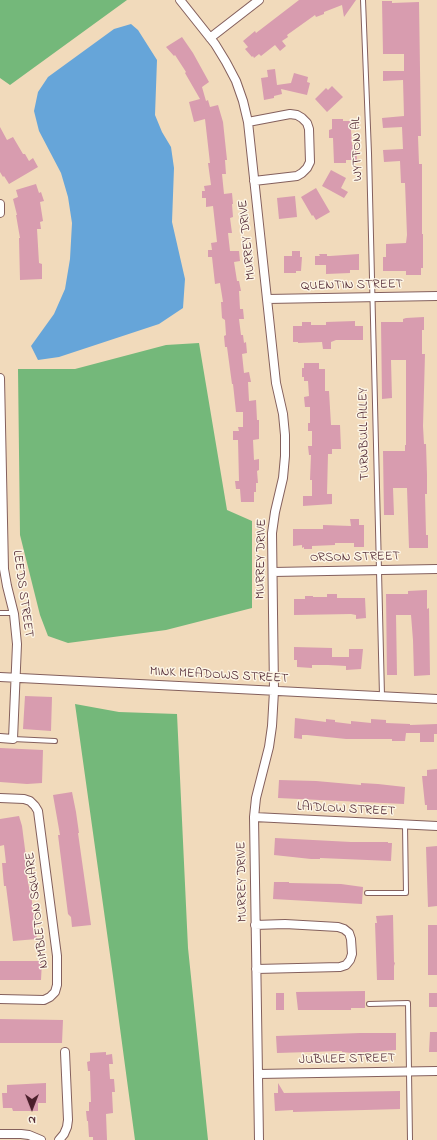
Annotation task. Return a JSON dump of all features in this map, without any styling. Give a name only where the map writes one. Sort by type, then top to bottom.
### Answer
[{"type":"street","name":"MURREY DRIVE","points":[[180,0],[210,38],[226,62],[236,81],[243,101],[248,122],[276,384],[283,414],[285,435],[283,478],[272,533],[274,691],[269,746],[256,798],[254,817],[259,1140]]},
{"type":"street","points":[[210,38],[259,0]]},
{"type":"street","points":[[248,122],[290,114],[297,115],[302,118],[307,123],[309,129],[310,162],[302,173],[297,176],[254,181]]},
{"type":"street","points":[[0,204],[0,213]]},
{"type":"street","name":"QUENTIN STREET","points":[[267,299],[437,296]]},
{"type":"street","name":"LEEDS STREET","points":[[0,378],[2,545],[6,586],[14,614],[17,644],[13,739]]},
{"type":"street","name":"ORSON STREET","points":[[273,572],[437,569]]},
{"type":"street","name":"MINK MEADOWS STREET","points":[[0,677],[437,699]]},
{"type":"street","points":[[0,738],[13,739]]},
{"type":"street","name":"NIMBLETON SQUARE","points":[[0,798],[24,799],[35,806],[38,811],[57,956],[57,985],[55,992],[44,1000],[0,999]]},
{"type":"street","name":"LAIDLOW STREET","points":[[254,817],[437,826]]},
{"type":"street","points":[[255,925],[285,924],[338,927],[349,933],[352,939],[352,954],[350,960],[340,967],[256,969]]},
{"type":"street","points":[[59,1140],[64,1134],[68,1120],[65,1052]]},
{"type":"street","name":"JUBILEE STREET","points":[[258,1074],[437,1070]]},
{"type":"street","points":[[0,1134],[29,1135],[41,1140]]},
{"type":"lane","name":"WYTTON AL","points":[[363,0],[369,153],[372,297]]},
{"type":"lane","name":"TURNBULL ALLEY","points":[[372,297],[382,696]]},
{"type":"lane","points":[[0,613],[14,614]]},
{"type":"lane","points":[[13,739],[55,741]]},
{"type":"lane","points":[[367,893],[406,893],[405,825]]},
{"type":"lane","points":[[369,1004],[408,1003],[410,1140]]},
{"type":"green space","points":[[0,0],[127,0],[10,85],[0,78]]},
{"type":"green space","points":[[199,343],[227,510],[252,521],[252,608],[166,630],[68,643],[48,636],[40,615],[20,535],[18,369],[75,369],[166,345]]},
{"type":"green space","points":[[75,704],[119,712],[177,714],[188,948],[208,1140],[135,1140]]},
{"type":"water","points":[[131,24],[138,30],[157,60],[155,115],[162,132],[171,147],[174,168],[172,222],[185,279],[183,308],[159,324],[59,357],[38,360],[31,346],[54,314],[65,289],[70,259],[72,223],[68,197],[61,173],[39,131],[34,111],[38,92],[48,77],[114,29]]},
{"type":"building","points":[[299,0],[356,0],[344,17],[342,5],[316,17],[315,15],[287,35],[288,37],[282,41],[286,46],[280,51],[275,45],[261,56],[259,54],[254,58],[253,56],[252,57],[245,49],[248,47],[243,41],[255,31],[256,33]]},
{"type":"building","points":[[382,1],[392,1],[392,3],[419,2],[421,136],[418,136],[419,164],[422,164],[423,234],[423,268],[421,268],[421,275],[406,275],[406,271],[383,271],[383,257],[386,257],[386,244],[406,243],[407,235],[405,183],[401,183],[400,161],[384,162],[383,150],[403,149],[402,127],[383,128],[382,118],[404,116],[403,80],[383,81],[383,71],[404,71],[404,54],[383,54]]},
{"type":"building","points":[[182,37],[193,53],[209,82],[202,87],[206,101],[208,100],[210,107],[218,105],[223,122],[227,160],[225,160],[226,174],[222,174],[224,194],[232,193],[233,204],[233,217],[230,218],[232,233],[228,233],[230,251],[239,251],[240,261],[234,262],[237,281],[239,281],[241,291],[239,291],[240,309],[243,309],[244,319],[239,319],[241,335],[243,335],[244,343],[246,342],[247,353],[242,354],[244,373],[249,372],[251,382],[248,382],[249,401],[256,400],[257,420],[259,420],[259,439],[253,440],[254,460],[259,459],[259,470],[257,471],[258,483],[256,483],[256,492],[254,492],[254,502],[241,502],[240,489],[236,489],[235,481],[239,481],[238,440],[233,440],[233,431],[239,431],[238,427],[243,427],[243,412],[236,412],[227,347],[225,347],[225,320],[222,318],[221,302],[223,302],[220,283],[215,284],[212,257],[208,257],[208,250],[212,250],[211,243],[217,242],[213,206],[206,207],[206,198],[202,198],[202,191],[205,191],[204,186],[211,185],[205,119],[194,122],[189,102],[200,99],[175,55],[174,56],[166,47]]},
{"type":"building","points":[[275,69],[277,85],[291,83],[294,73],[308,77],[307,82],[310,83],[307,95],[281,89],[282,94],[274,96],[274,98],[264,100],[261,78],[268,77],[267,70]]},
{"type":"building","points":[[332,86],[343,97],[327,112],[315,99],[326,88],[328,90]]},
{"type":"building","points":[[332,119],[358,121],[358,130],[351,130],[352,145],[356,145],[357,160],[346,160],[346,163],[334,163],[333,138],[329,138],[329,130],[332,129]]},
{"type":"building","points":[[0,127],[7,140],[13,137],[23,154],[25,154],[29,161],[33,158],[38,167],[9,184],[0,172]]},
{"type":"building","points":[[331,170],[346,178],[341,188],[348,192],[344,198],[322,186]]},
{"type":"building","points":[[36,184],[44,201],[40,202],[43,221],[40,222],[41,229],[37,229],[39,263],[42,264],[42,279],[20,280],[20,238],[13,199],[18,197],[16,190]]},
{"type":"building","points":[[316,188],[330,212],[316,220],[301,197]]},
{"type":"building","points":[[295,196],[297,217],[279,219],[277,198]]},
{"type":"building","points":[[292,251],[300,251],[300,257],[302,257],[301,271],[296,271],[296,273],[284,273],[284,256],[292,256]]},
{"type":"building","points":[[319,254],[327,254],[327,256],[330,256],[359,254],[359,270],[350,270],[350,273],[326,274],[326,265],[315,265],[315,256],[320,256]]},
{"type":"building","points":[[424,317],[424,330],[422,330],[422,354],[425,354],[423,426],[424,444],[426,444],[427,494],[425,494],[426,535],[428,535],[428,548],[409,548],[407,488],[393,488],[394,515],[384,515],[383,451],[405,451],[406,445],[406,360],[391,360],[392,398],[382,399],[381,322],[403,322],[403,319],[406,318]]},
{"type":"building","points":[[355,321],[355,326],[363,326],[363,340],[336,340],[331,342],[331,349],[323,349],[322,342],[293,342],[293,326],[302,326],[302,322],[311,322],[311,325],[326,325],[326,322]]},
{"type":"building","points":[[304,363],[319,363],[319,369],[325,369],[325,391],[329,391],[331,425],[340,425],[341,449],[332,449],[332,454],[328,454],[327,494],[332,494],[332,504],[303,506],[303,496],[312,496],[312,480],[310,480],[311,455],[309,455],[308,446],[312,446],[312,431],[308,431],[308,423],[310,423],[310,407],[305,407],[304,397],[309,396],[308,381],[304,381],[304,377],[302,377],[302,368],[304,368]]},
{"type":"building","points":[[350,519],[359,519],[359,525],[364,525],[364,547],[354,547],[354,543],[335,543],[335,545],[312,546],[312,549],[304,549],[304,547],[302,548],[302,545],[293,546],[293,529],[323,529],[323,525],[351,526]]},
{"type":"building","points":[[427,590],[427,609],[429,608],[430,675],[414,676],[411,615],[396,615],[397,675],[387,675],[386,594],[408,594],[408,591]]},
{"type":"building","points":[[327,594],[337,594],[337,598],[365,598],[366,618],[356,619],[356,615],[351,614],[294,615],[294,599],[305,599],[305,596],[327,597]]},
{"type":"building","points":[[294,647],[332,648],[332,657],[349,657],[349,649],[363,649],[361,669],[346,670],[346,666],[328,665],[312,665],[312,668],[297,667],[297,660],[294,660]]},
{"type":"building","points":[[25,696],[52,697],[51,731],[23,729]]},
{"type":"building","points":[[295,718],[326,722],[326,719],[351,724],[351,721],[371,723],[371,719],[386,720],[386,723],[410,725],[437,724],[437,734],[434,734],[434,742],[420,742],[420,733],[406,733],[405,741],[392,741],[392,739],[346,739],[307,735],[302,735],[302,739],[294,738]]},
{"type":"building","points":[[0,748],[43,750],[42,783],[27,784],[0,782]]},
{"type":"building","points":[[437,769],[437,810],[427,810],[427,805],[425,805],[422,776],[427,776],[427,770]]},
{"type":"building","points":[[279,780],[316,781],[361,785],[361,783],[405,787],[404,804],[278,798]]},
{"type":"building","points":[[72,792],[91,925],[72,927],[71,917],[68,914],[58,835],[60,835],[53,795]]},
{"type":"building","points":[[19,816],[22,826],[27,877],[30,887],[37,939],[13,941],[6,886],[4,886],[2,863],[6,863],[4,845],[0,846],[0,819]]},
{"type":"building","points":[[275,838],[351,842],[388,842],[392,843],[391,861],[320,858],[311,859],[274,855]]},
{"type":"building","points":[[437,846],[437,906],[428,907],[426,847]]},
{"type":"building","points":[[274,882],[341,884],[363,887],[362,904],[273,899]]},
{"type":"building","points":[[393,915],[395,963],[394,980],[377,980],[376,916]]},
{"type":"building","points":[[428,925],[437,925],[437,975],[428,975]]},
{"type":"building","points":[[0,961],[42,961],[41,980],[0,980]]},
{"type":"building","points":[[365,991],[365,1008],[351,1008],[351,1010],[298,1010],[296,992]]},
{"type":"building","points":[[276,993],[284,993],[284,1010],[276,1010]]},
{"type":"building","points":[[429,993],[437,993],[437,1007],[429,1007]]},
{"type":"building","points":[[0,1019],[63,1020],[62,1043],[0,1043]]},
{"type":"building","points":[[430,1032],[437,1032],[437,1052],[429,1052]]},
{"type":"building","points":[[396,1033],[396,1050],[352,1053],[342,1051],[277,1053],[276,1036]]},
{"type":"building","points":[[106,1052],[106,1055],[112,1054],[113,1064],[109,1064],[110,1079],[114,1079],[115,1092],[112,1092],[113,1113],[106,1114],[107,1140],[93,1140],[93,1137],[89,1137],[86,1111],[89,1111],[89,1102],[91,1102],[90,1071],[88,1071],[87,1062],[90,1061],[90,1053]]},
{"type":"building","points":[[46,1083],[46,1103],[38,1103],[38,1111],[13,1111],[12,1108],[3,1108],[2,1093],[7,1093],[7,1085]]},
{"type":"building","points":[[278,1083],[284,1093],[400,1091],[400,1109],[293,1112],[293,1110],[275,1111],[274,1093],[278,1093]]}]
